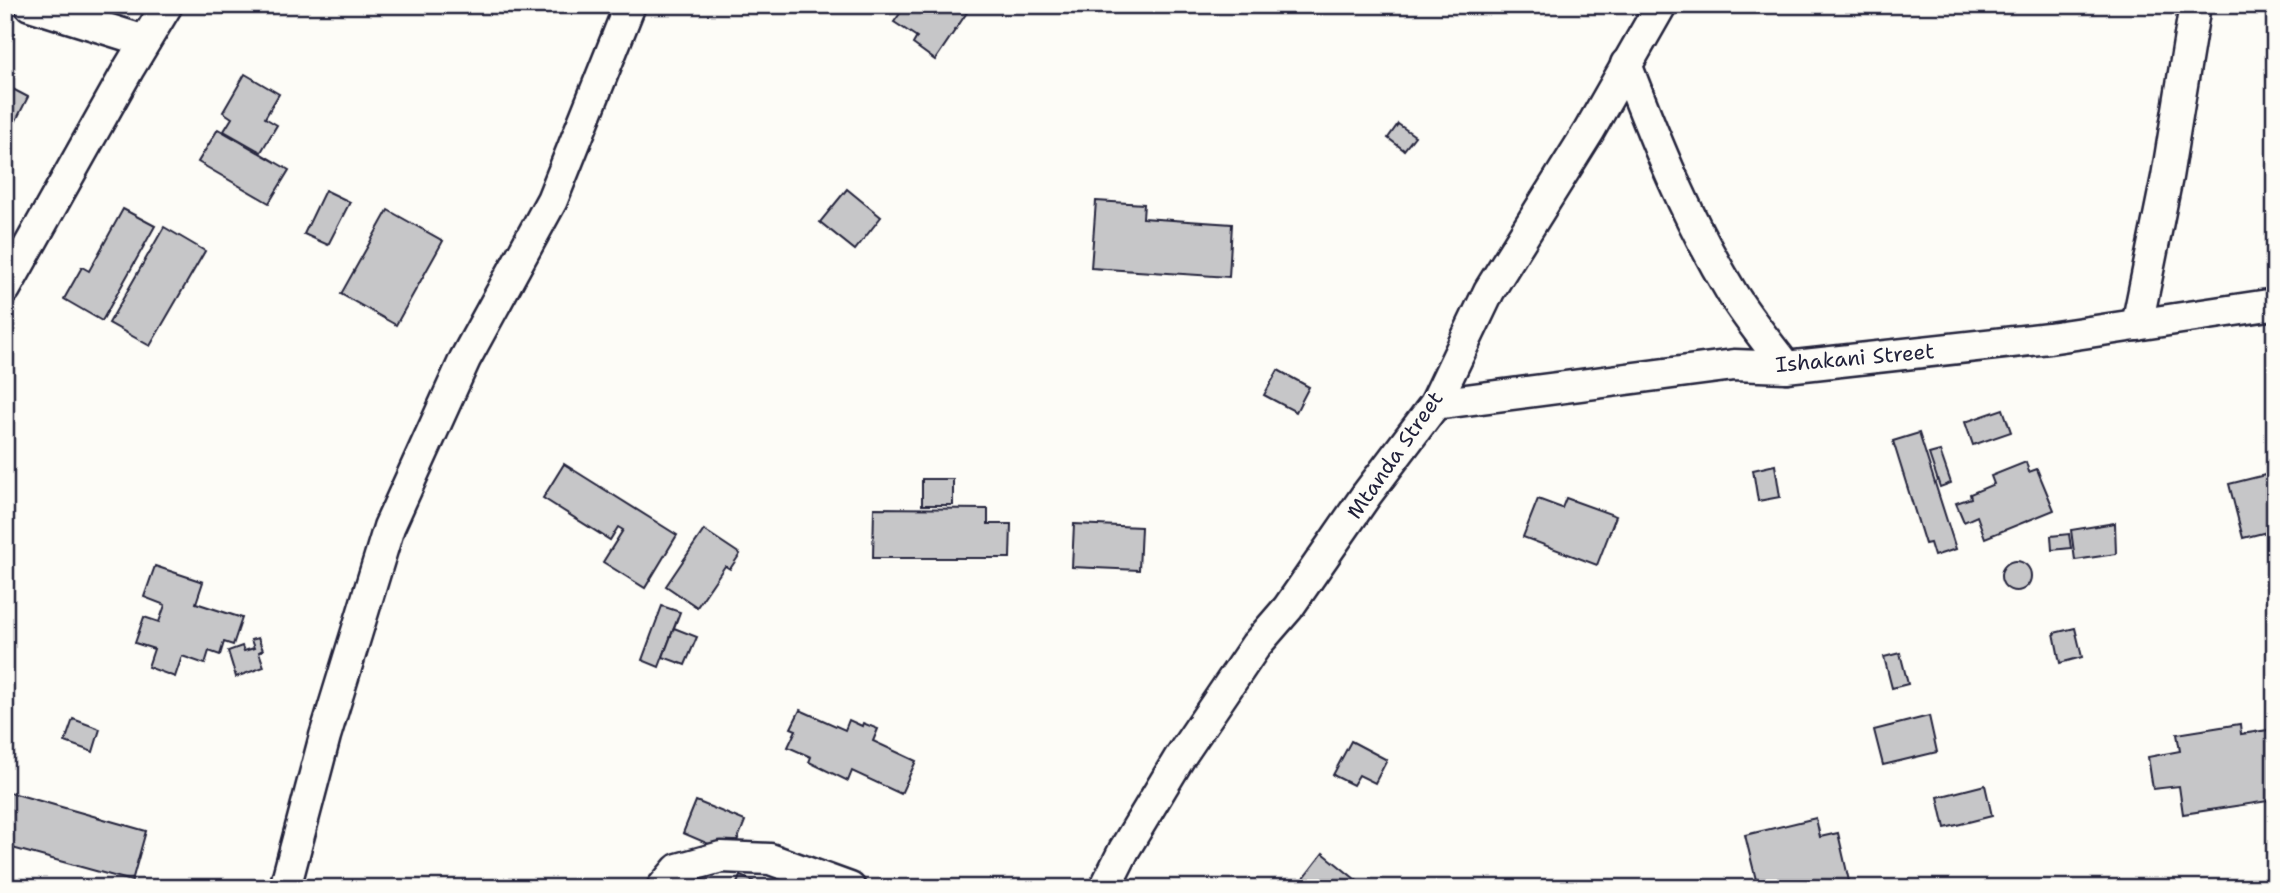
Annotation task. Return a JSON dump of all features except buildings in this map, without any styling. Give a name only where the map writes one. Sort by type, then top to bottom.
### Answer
[{"type":"street","points":[[30,5],[145,41]]},
{"type":"street","points":[[5,289],[167,5]]},
{"type":"street","points":[[285,888],[325,736],[389,527],[465,359],[552,200],[630,5]]},
{"type":"street","name":"Mtanda Street","points":[[1105,888],[1124,850],[1180,757],[1256,645],[1288,608],[1367,494],[1435,404],[1489,291],[1589,131],[1661,5]]},
{"type":"street","points":[[2137,325],[2167,177],[2195,5]]},
{"type":"street","points":[[1626,64],[1659,152],[1703,242],[1734,296],[1786,367]]},
{"type":"street","name":"Ishakani Street","points":[[1435,404],[1734,365],[1786,367],[2049,338],[2275,304]]},
{"type":"street","points":[[662,888],[678,869],[721,857],[771,859],[850,888]]}]
